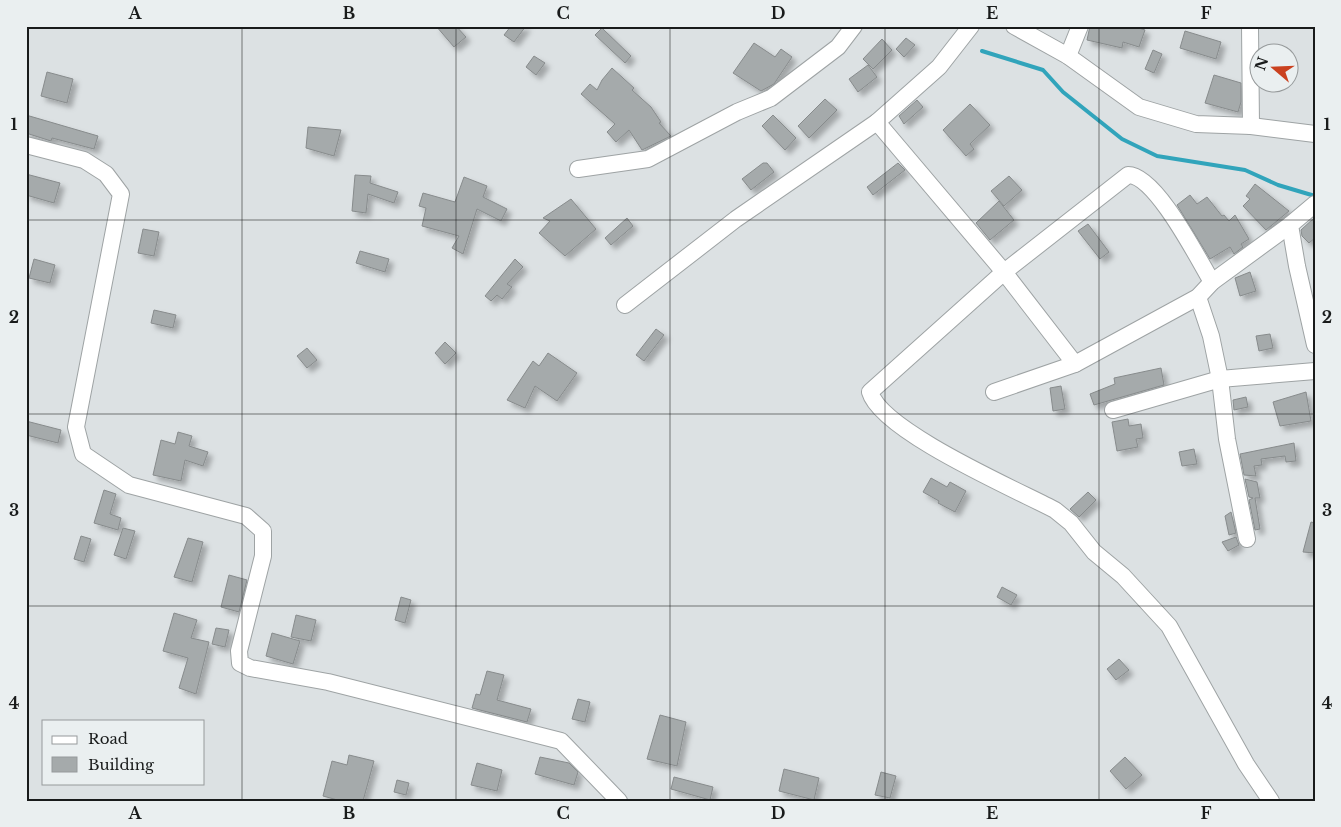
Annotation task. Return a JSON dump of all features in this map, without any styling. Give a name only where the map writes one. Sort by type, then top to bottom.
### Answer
[{"type":"street","points":[[578,169],[648,159],[737,112],[771,98],[838,47],[854,26]]},
{"type":"street","points":[[625,305],[736,219],[877,122],[939,66],[971,26]]},
{"type":"street","points":[[1014,26],[1068,56],[1139,107],[1196,124],[1251,126],[1315,134]]},
{"type":"street","points":[[1068,56],[1080,26]]},
{"type":"street","points":[[1250,26],[1251,126]]},
{"type":"street","points":[[877,122],[1004,272],[1075,364]]},
{"type":"street","points":[[26,145],[84,160],[106,174],[121,194],[76,427],[83,454],[129,485],[246,516],[263,531],[263,556],[239,651],[240,663],[250,668],[328,682],[562,741],[619,801]]},
{"type":"street","points":[[1212,282],[1170,213],[1150,186],[1132,175],[1128,175],[1004,272],[870,392],[872,400],[915,437],[1055,510],[1071,523],[1094,552],[1123,576],[1169,626],[1246,764],[1271,801]]},
{"type":"street","points":[[994,392],[1075,364],[1198,297],[1212,282],[1290,225],[1314,205]]},
{"type":"street","points":[[1290,225],[1297,266],[1315,345]]},
{"type":"street","points":[[1198,297],[1211,336],[1220,379],[1227,439],[1247,538]]},
{"type":"street","points":[[1113,410],[1220,379],[1315,371]]},
{"type":"building","points":[[436,26],[456,26],[466,37],[454,47]]},
{"type":"building","points":[[511,26],[526,26],[514,42],[504,35]]},
{"type":"building","points":[[1090,26],[1133,26],[1145,30],[1139,47],[1123,42],[1122,48],[1087,40]]},
{"type":"building","points":[[602,28],[631,56],[625,63],[595,35]]},
{"type":"building","points":[[1185,31],[1221,42],[1216,59],[1180,48]]},
{"type":"building","points":[[906,38],[915,45],[904,57],[896,49]]},
{"type":"building","points":[[882,39],[892,50],[873,69],[863,59]]},
{"type":"building","points":[[754,43],[775,57],[781,49],[792,57],[774,84],[761,91],[733,73]]},
{"type":"building","points":[[1153,50],[1162,54],[1154,73],[1145,69]]},
{"type":"building","points":[[534,56],[545,63],[536,75],[526,67]]},
{"type":"building","points":[[868,65],[877,77],[858,92],[849,79]]},
{"type":"building","points":[[612,68],[651,107],[661,122],[659,123],[671,136],[642,150],[629,130],[616,142],[607,132],[615,124],[581,94],[590,84],[597,90],[602,80]]},
{"type":"building","points":[[47,72],[73,79],[67,103],[41,96]]},
{"type":"building","points":[[1214,75],[1241,83],[1241,102],[1238,112],[1205,103]]},
{"type":"building","points":[[825,99],[837,110],[809,138],[798,126]]},
{"type":"building","points":[[917,100],[923,107],[904,124],[899,116]]},
{"type":"building","points":[[970,104],[990,125],[970,144],[974,149],[966,156],[943,130]]},
{"type":"building","points":[[26,115],[98,136],[94,149],[52,138],[51,141],[26,133]]},
{"type":"building","points":[[773,115],[796,138],[785,150],[762,126]]},
{"type":"building","points":[[308,127],[341,130],[334,156],[306,148]]},
{"type":"building","points":[[763,163],[767,163],[774,172],[751,190],[742,179]]},
{"type":"building","points":[[898,163],[905,170],[873,195],[867,187]]},
{"type":"building","points":[[26,174],[60,183],[54,203],[26,195]]},
{"type":"building","points":[[355,175],[371,176],[370,183],[398,192],[394,203],[368,194],[366,213],[352,211]]},
{"type":"building","points":[[1009,176],[1022,190],[1004,206],[991,191]]},
{"type":"building","points":[[464,177],[487,186],[483,197],[507,209],[501,221],[477,209],[463,254],[452,248],[459,236],[422,226],[426,208],[419,206],[423,193],[455,202]]},
{"type":"building","points":[[1255,184],[1289,211],[1266,230],[1243,206],[1250,199],[1246,196]]},
{"type":"building","points":[[1190,195],[1197,204],[1207,197],[1222,216],[1224,215],[1229,221],[1235,215],[1249,239],[1241,244],[1243,247],[1234,254],[1230,247],[1210,259],[1177,205]]},
{"type":"building","points":[[571,199],[596,229],[565,256],[539,233],[550,221],[543,218]]},
{"type":"building","points":[[999,201],[1014,220],[990,240],[976,223]]},
{"type":"building","points":[[1315,217],[1315,238],[1309,243],[1302,236],[1301,230]]},
{"type":"building","points":[[627,218],[633,226],[611,245],[605,238]]},
{"type":"building","points":[[1088,224],[1109,252],[1100,259],[1078,231]]},
{"type":"building","points":[[143,229],[159,232],[154,256],[138,253]]},
{"type":"building","points":[[360,251],[389,259],[385,272],[356,263]]},
{"type":"building","points":[[34,259],[55,265],[50,283],[29,278]]},
{"type":"building","points":[[515,259],[523,267],[507,284],[512,287],[502,299],[497,295],[491,301],[485,296]]},
{"type":"building","points":[[1250,272],[1256,291],[1240,296],[1235,278]]},
{"type":"building","points":[[154,310],[176,315],[173,328],[151,323]]},
{"type":"building","points":[[656,329],[664,335],[644,361],[636,355]]},
{"type":"building","points":[[1270,334],[1273,348],[1259,351],[1256,336]]},
{"type":"building","points":[[445,342],[456,353],[445,364],[435,353]]},
{"type":"building","points":[[307,348],[317,360],[307,368],[297,356]]},
{"type":"building","points":[[548,353],[577,373],[557,401],[535,386],[525,408],[507,400],[533,361],[539,366]]},
{"type":"building","points":[[1161,368],[1164,385],[1094,405],[1090,394],[1115,384],[1114,378]]},
{"type":"building","points":[[1061,386],[1065,409],[1053,411],[1050,388]]},
{"type":"building","points":[[1306,392],[1311,421],[1280,426],[1273,402]]},
{"type":"building","points":[[1246,397],[1248,407],[1234,410],[1233,400]]},
{"type":"building","points":[[1128,419],[1129,426],[1141,424],[1143,438],[1136,439],[1138,447],[1117,451],[1112,422]]},
{"type":"building","points":[[26,421],[61,430],[58,443],[26,435]]},
{"type":"building","points":[[178,432],[192,436],[189,446],[208,452],[203,466],[185,460],[181,481],[153,475],[161,440],[175,444]]},
{"type":"building","points":[[1294,443],[1296,461],[1286,462],[1285,456],[1261,459],[1262,465],[1254,466],[1256,476],[1244,475],[1240,454]]},
{"type":"building","points":[[1194,449],[1197,464],[1182,466],[1179,452]]},
{"type":"building","points":[[931,478],[947,487],[950,482],[966,491],[955,512],[923,492]]},
{"type":"building","points":[[1245,479],[1257,482],[1260,498],[1255,498],[1260,529],[1255,530],[1249,500],[1253,498],[1249,497]]},
{"type":"building","points":[[104,490],[116,494],[110,514],[121,518],[118,530],[94,523]]},
{"type":"building","points":[[1088,492],[1096,500],[1079,517],[1070,509]]},
{"type":"building","points":[[1231,512],[1236,533],[1229,535],[1225,516]]},
{"type":"building","points":[[1311,522],[1315,523],[1315,553],[1303,552]]},
{"type":"building","points":[[123,528],[135,531],[126,559],[114,555]]},
{"type":"building","points":[[81,536],[91,539],[84,562],[74,559]]},
{"type":"building","points":[[1236,537],[1239,545],[1228,551],[1222,542]]},
{"type":"building","points":[[188,538],[203,542],[192,582],[174,577]]},
{"type":"building","points":[[229,575],[247,580],[239,612],[221,607]]},
{"type":"building","points":[[1002,587],[1017,595],[1011,605],[997,597]]},
{"type":"building","points":[[401,597],[411,600],[405,623],[395,620]]},
{"type":"building","points":[[174,613],[197,620],[191,638],[209,642],[196,694],[179,688],[188,658],[163,651]]},
{"type":"building","points":[[296,615],[316,620],[311,641],[291,637]]},
{"type":"building","points":[[216,628],[229,630],[225,647],[212,644]]},
{"type":"building","points":[[272,633],[300,641],[293,664],[266,656]]},
{"type":"building","points":[[1119,659],[1129,670],[1116,680],[1107,669]]},
{"type":"building","points":[[487,671],[504,675],[497,700],[531,709],[527,722],[472,708],[476,694],[480,695]]},
{"type":"building","points":[[578,699],[590,702],[585,722],[572,719]]},
{"type":"building","points":[[660,715],[686,722],[677,766],[647,759]]},
{"type":"building","points":[[349,755],[374,761],[363,801],[341,801],[323,796],[332,761],[347,765]]},
{"type":"building","points":[[540,757],[569,763],[578,772],[574,785],[535,774]]},
{"type":"building","points":[[1125,757],[1142,775],[1126,789],[1110,771]]},
{"type":"building","points":[[477,763],[502,770],[497,791],[471,785]]},
{"type":"building","points":[[784,769],[819,778],[814,800],[779,791]]},
{"type":"building","points":[[881,772],[896,776],[890,798],[875,795]]},
{"type":"building","points":[[674,777],[713,787],[710,800],[671,789]]},
{"type":"building","points":[[397,780],[409,783],[406,795],[394,792]]},
{"type":"waterway","points":[[982,51],[1043,70],[1063,92],[1122,139],[1157,156],[1245,170],[1278,185],[1315,196]]}]
